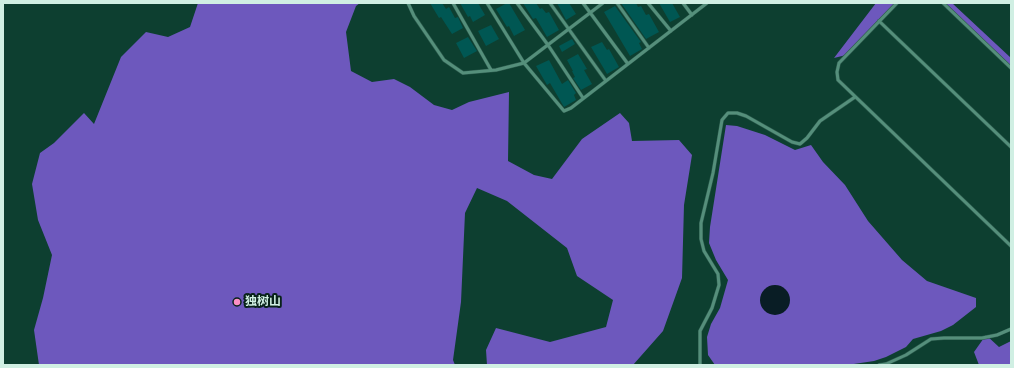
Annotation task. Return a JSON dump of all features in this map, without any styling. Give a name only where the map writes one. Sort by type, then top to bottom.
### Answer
[{"type":"lane","points":[[408,3],[414,16],[444,60],[463,73],[491,70],[524,62],[603,3]]},
{"type":"lane","points":[[453,3],[491,70]]},
{"type":"lane","points":[[487,3],[524,62],[564,111],[571,108],[707,3]]},
{"type":"lane","points":[[517,3],[548,45],[583,98]]},
{"type":"lane","points":[[550,3],[606,81]]},
{"type":"lane","points":[[583,3],[628,64]]},
{"type":"lane","points":[[618,3],[649,48]]},
{"type":"lane","points":[[648,3],[671,31]]},
{"type":"lane","points":[[683,3],[692,14]]},
{"type":"lane","points":[[897,3],[839,63],[838,80],[1011,246]]},
{"type":"lane","points":[[943,3],[1011,68]]},
{"type":"lane","points":[[879,21],[1011,147]]},
{"type":"lane","points":[[700,365],[700,331],[712,308],[719,285],[718,274],[704,251],[701,239],[701,223],[713,173],[722,120],[728,113],[737,113],[746,116],[792,142],[800,144],[807,138],[820,121],[855,97]]},
{"type":"lane","points":[[879,365],[886,364],[906,355],[931,339],[982,338],[997,335],[1011,329]]},
{"type":"shaded area","points":[[198,3],[360,3],[356,6],[346,32],[351,71],[372,82],[394,79],[410,87],[434,105],[452,110],[469,102],[509,92],[508,161],[534,175],[552,179],[582,139],[620,113],[629,123],[632,141],[679,140],[692,155],[684,205],[682,278],[663,331],[633,365],[487,365],[486,350],[496,328],[550,342],[606,327],[613,300],[577,276],[567,248],[507,201],[477,188],[465,213],[461,302],[453,360],[455,365],[39,365],[34,330],[43,298],[52,255],[38,220],[32,184],[40,153],[54,143],[84,113],[94,124],[121,57],[146,32],[168,37],[190,27]]},
{"type":"shaded area","points":[[876,3],[895,3],[850,54],[834,58]]},
{"type":"shaded area","points":[[944,3],[952,3],[1011,58],[1011,66]]},
{"type":"shaded area","points":[[726,125],[737,126],[765,135],[795,150],[811,145],[823,162],[845,185],[868,221],[902,260],[927,281],[976,298],[976,307],[953,325],[941,331],[913,339],[906,347],[874,361],[847,365],[715,365],[708,355],[707,337],[711,324],[720,308],[728,280],[716,260],[709,243],[710,227]]},
{"type":"shaded area","points":[[986,335],[999,347],[1011,341],[1011,365],[979,365],[974,352]]},
{"type":"water","points":[[775,285],[786,289],[790,300],[786,311],[775,315],[764,311],[760,300],[764,289]]},
{"type":"building","points":[[430,3],[442,3],[446,9],[449,7],[455,18],[458,17],[463,28],[452,34],[441,17],[439,18]]},
{"type":"building","points":[[460,3],[478,3],[485,15],[473,22],[470,16],[468,17]]},
{"type":"building","points":[[509,3],[525,30],[514,36],[509,26],[507,27],[496,9]]},
{"type":"building","points":[[523,3],[536,3],[540,9],[542,8],[546,13],[549,12],[559,30],[547,37],[536,18],[533,19]]},
{"type":"building","points":[[557,3],[569,3],[576,14],[566,20]]},
{"type":"building","points":[[621,3],[636,3],[638,7],[641,6],[646,15],[649,14],[659,32],[646,39]]},
{"type":"building","points":[[659,3],[672,3],[680,17],[670,22]]},
{"type":"building","points":[[615,6],[641,42],[639,43],[642,49],[630,56],[604,12]]},
{"type":"building","points":[[491,25],[499,39],[486,46],[478,31]]},
{"type":"building","points":[[468,37],[477,51],[464,58],[456,43]]},
{"type":"building","points":[[572,39],[575,44],[562,52],[559,46]]},
{"type":"building","points":[[602,42],[607,50],[609,49],[619,67],[607,74],[591,47]]},
{"type":"building","points":[[578,54],[587,69],[584,70],[592,84],[581,90],[573,78],[575,77],[573,71],[567,60]]},
{"type":"building","points":[[549,60],[562,84],[568,80],[576,93],[574,95],[576,100],[564,107],[550,83],[547,85],[536,66]]},
{"type":"place","name":"独树山","points":[[237,302]]}]
